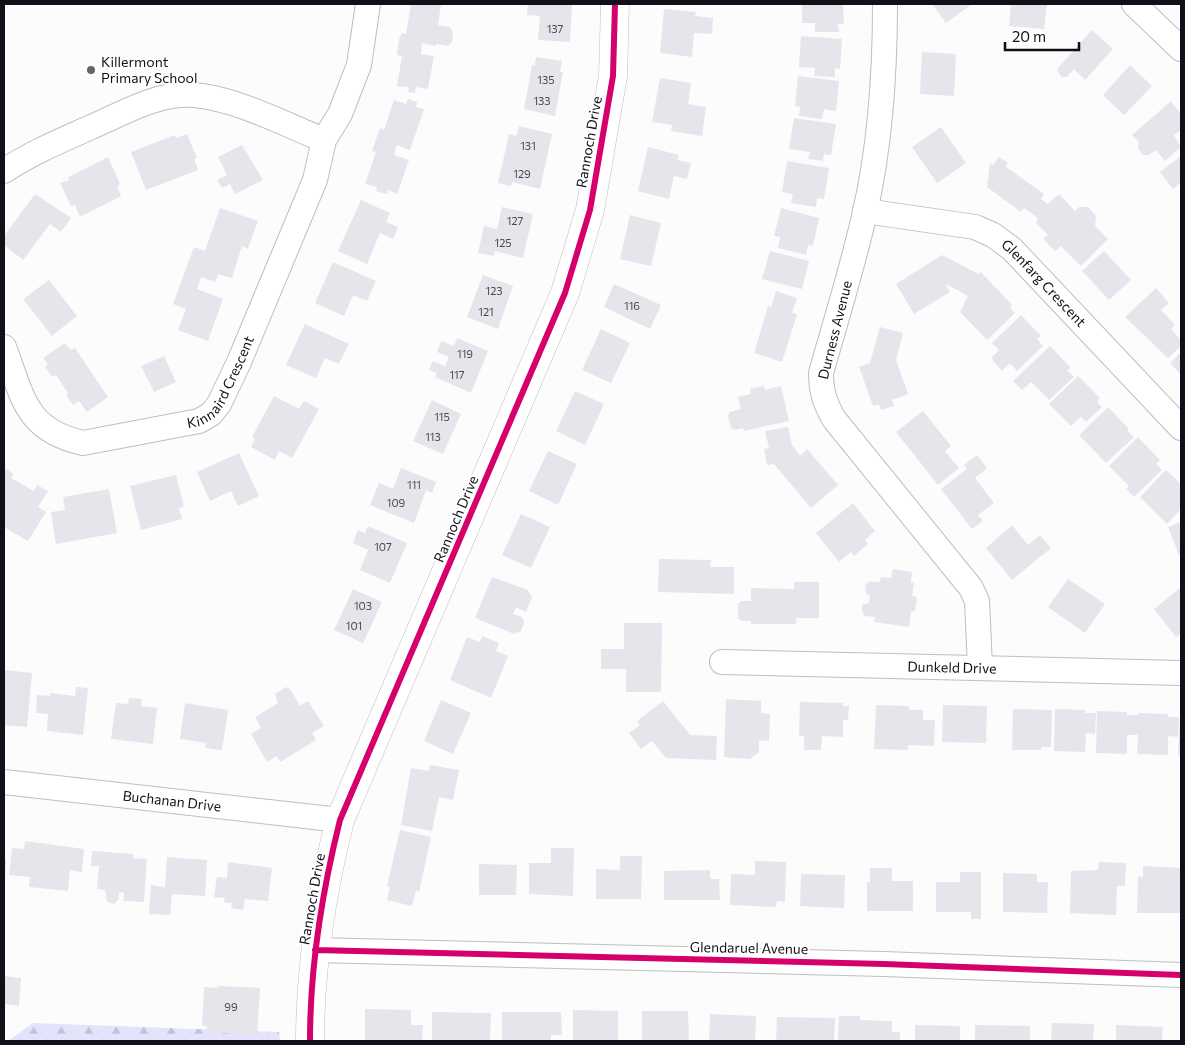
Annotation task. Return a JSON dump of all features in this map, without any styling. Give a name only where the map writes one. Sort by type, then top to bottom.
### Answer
[{"type":"street","name":"Kinnaird Crescent","points":[[4,347],[37,422],[51,433],[65,439],[83,443],[199,421],[211,414],[219,404],[240,362],[315,180],[324,140],[340,114],[359,65],[368,4]]},
{"type":"street","name":"Rannoch Drive","points":[[310,1041],[316,950],[324,885],[340,820],[565,294],[590,210],[613,76],[615,4]]},
{"type":"street","name":"Durness Avenue","points":[[885,4],[885,50],[878,124],[865,211],[821,374],[821,390],[826,405],[834,419],[971,588],[977,601],[980,667]]},
{"type":"street","points":[[1134,4],[1181,49]]},
{"type":"street","points":[[4,171],[25,157],[143,104],[169,97],[194,95],[228,102],[324,140]]},
{"type":"street","name":"Glenfarg Crescent","points":[[865,211],[975,228],[993,235],[1012,249],[1181,428]]},
{"type":"street","name":"Dunkeld Drive","points":[[722,662],[1181,673]]},
{"type":"street","name":"Buchanan Drive","points":[[4,782],[340,820]]},
{"type":"street","name":"Glendaruel Avenue","points":[[316,950],[884,964],[1181,976]]},
{"type":"green space","points":[[33,1023],[279,1032],[280,1041],[8,1041]]},
{"type":"building","points":[[411,4],[441,4],[438,25],[450,27],[453,32],[452,42],[448,46],[422,43],[421,54],[434,56],[428,89],[416,87],[415,93],[408,92],[409,87],[397,86],[402,56],[397,55],[399,39],[402,33],[406,34]]},
{"type":"building","points":[[528,4],[572,4],[570,42],[538,40],[540,16],[527,15]]},
{"type":"building","points":[[802,4],[843,4],[844,24],[838,24],[839,32],[815,32],[815,23],[802,23]]},
{"type":"building","points":[[932,4],[972,4],[946,23]]},
{"type":"building","points":[[1011,4],[1047,4],[1044,29],[1009,26]]},
{"type":"building","points":[[664,9],[696,12],[695,16],[713,18],[712,34],[694,33],[692,57],[660,53]]},
{"type":"building","points":[[1092,30],[1113,49],[1085,80],[1074,69],[1067,77],[1061,77],[1057,69]]},
{"type":"building","points":[[801,36],[842,39],[840,69],[835,68],[835,77],[814,76],[815,68],[799,67]]},
{"type":"building","points":[[922,52],[956,54],[954,96],[920,94]]},
{"type":"building","points":[[536,57],[562,61],[560,72],[563,72],[555,116],[524,109],[532,65],[535,65]]},
{"type":"building","points":[[1130,65],[1152,86],[1124,115],[1103,95]]},
{"type":"building","points":[[798,76],[839,81],[836,111],[824,109],[822,119],[799,116],[800,107],[795,106]]},
{"type":"building","points":[[660,78],[691,83],[688,104],[706,107],[702,136],[671,131],[672,125],[652,122]]},
{"type":"building","points":[[408,99],[417,102],[416,107],[424,109],[410,150],[397,145],[394,155],[409,160],[397,194],[388,190],[387,194],[376,191],[377,187],[365,184],[376,152],[372,151],[380,128],[384,130],[394,100],[406,104]]},
{"type":"building","points":[[1171,101],[1181,114],[1181,130],[1174,135],[1181,147],[1165,161],[1156,150],[1149,155],[1143,155],[1138,148],[1139,142],[1132,135]]},
{"type":"building","points":[[794,118],[836,124],[831,155],[824,154],[823,161],[808,159],[810,152],[789,149]]},
{"type":"building","points":[[519,126],[552,134],[540,189],[512,182],[511,186],[498,183],[509,134],[516,136]]},
{"type":"building","points":[[941,127],[966,163],[937,183],[912,147]]},
{"type":"building","points":[[187,134],[197,158],[194,159],[198,170],[146,190],[131,152],[175,135],[176,138]]},
{"type":"building","points":[[242,145],[263,180],[235,194],[230,184],[222,188],[217,180],[227,175],[218,157]]},
{"type":"building","points":[[648,147],[679,155],[677,160],[691,163],[687,179],[674,176],[669,199],[638,191]]},
{"type":"building","points":[[1181,156],[1181,182],[1173,189],[1160,172]]},
{"type":"building","points":[[108,157],[120,184],[117,186],[121,196],[80,217],[75,205],[71,206],[60,183],[69,180],[68,177]]},
{"type":"building","points":[[999,157],[1008,163],[1005,166],[1044,194],[1041,199],[1048,204],[1059,194],[1075,211],[1079,207],[1088,207],[1096,216],[1095,226],[1108,239],[1081,266],[1061,246],[1055,251],[1043,239],[1048,235],[1036,223],[1038,218],[1024,208],[1021,212],[987,187],[990,163],[993,165]]},
{"type":"building","points":[[787,161],[829,168],[824,199],[817,198],[816,207],[791,203],[793,194],[782,192]]},
{"type":"building","points":[[35,194],[71,218],[61,232],[50,224],[23,260],[4,245],[4,236]]},
{"type":"building","points":[[361,200],[390,213],[386,222],[398,227],[393,239],[380,233],[367,264],[338,251]]},
{"type":"building","points":[[502,207],[533,214],[523,258],[495,251],[494,256],[478,253],[484,226],[497,229]]},
{"type":"building","points":[[220,208],[258,221],[248,249],[242,246],[232,278],[218,274],[215,282],[201,277],[197,289],[223,299],[208,341],[178,330],[186,309],[173,304],[194,247],[205,251]]},
{"type":"building","points":[[781,208],[819,218],[813,246],[808,245],[806,255],[778,248],[780,237],[774,236]]},
{"type":"building","points":[[630,215],[661,223],[651,266],[620,259]]},
{"type":"building","points":[[770,251],[809,261],[802,289],[762,279]]},
{"type":"building","points":[[1104,251],[1131,280],[1109,300],[1082,271]]},
{"type":"building","points":[[942,255],[979,274],[980,271],[1012,305],[1010,307],[1015,313],[987,340],[960,312],[968,296],[946,284],[950,292],[914,314],[896,284]]},
{"type":"building","points":[[333,262],[376,281],[367,301],[353,295],[344,316],[315,303]]},
{"type":"building","points":[[483,275],[513,286],[498,329],[467,317]]},
{"type":"building","points":[[49,280],[77,316],[52,336],[23,299]]},
{"type":"building","points":[[614,284],[661,305],[650,329],[604,307]]},
{"type":"building","points":[[1156,288],[1169,303],[1161,310],[1175,325],[1171,329],[1181,340],[1181,346],[1168,358],[1125,317]]},
{"type":"building","points":[[776,291],[797,298],[792,313],[797,314],[782,362],[754,353],[768,306],[771,307]]},
{"type":"building","points":[[1021,315],[1041,336],[1037,339],[1043,346],[1017,371],[1010,363],[1002,371],[993,361],[992,357],[999,350],[992,343]]},
{"type":"building","points":[[305,324],[349,344],[339,364],[325,358],[316,378],[286,365]]},
{"type":"building","points":[[880,327],[903,333],[896,360],[908,394],[892,400],[894,406],[881,410],[879,404],[873,406],[859,367],[870,363]]},
{"type":"building","points":[[601,329],[630,343],[611,383],[582,370]]},
{"type":"building","points":[[457,338],[488,351],[471,393],[435,377],[437,373],[429,370],[433,361],[445,366],[449,357],[437,352],[441,341],[454,346]]},
{"type":"building","points":[[65,343],[71,350],[75,348],[108,397],[87,412],[79,401],[73,405],[66,395],[68,393],[56,375],[52,377],[45,367],[48,365],[43,358]]},
{"type":"building","points":[[1050,346],[1071,368],[1067,370],[1074,377],[1049,400],[1031,382],[1022,390],[1013,381]]},
{"type":"building","points":[[1181,352],[1181,375],[1170,363]]},
{"type":"building","points":[[164,356],[176,382],[154,392],[141,366]]},
{"type":"building","points":[[1078,376],[1100,398],[1097,402],[1102,407],[1086,422],[1081,417],[1071,426],[1049,404]]},
{"type":"building","points":[[764,386],[765,390],[781,386],[789,421],[744,431],[743,428],[735,430],[731,428],[728,416],[730,412],[741,409],[738,397],[751,394],[750,389]]},
{"type":"building","points":[[575,391],[604,404],[585,445],[556,431]]},
{"type":"building","points":[[274,396],[299,409],[304,401],[319,409],[292,458],[279,451],[275,460],[251,447],[255,439],[252,437]]},
{"type":"building","points":[[432,400],[461,414],[443,454],[413,441]]},
{"type":"building","points":[[1108,407],[1134,437],[1106,463],[1079,435]]},
{"type":"building","points":[[923,411],[951,446],[945,451],[959,468],[938,485],[896,432]]},
{"type":"building","points":[[788,427],[792,445],[800,456],[807,449],[838,485],[811,508],[774,464],[767,465],[764,449],[769,448],[765,431]]},
{"type":"building","points":[[1138,437],[1160,460],[1156,464],[1162,470],[1134,497],[1126,489],[1129,486],[1109,466]]},
{"type":"building","points":[[548,451],[577,464],[558,505],[529,491]]},
{"type":"building","points":[[239,453],[259,496],[238,506],[231,491],[210,501],[197,472]]},
{"type":"building","points":[[977,455],[987,468],[975,478],[994,503],[978,515],[983,521],[972,529],[941,489],[967,469],[964,465]]},
{"type":"building","points":[[5,468],[14,474],[11,478],[34,491],[37,485],[48,491],[38,507],[46,512],[28,541],[4,527]]},
{"type":"building","points":[[401,468],[436,482],[432,493],[426,490],[414,523],[370,505],[379,483],[393,489]]},
{"type":"building","points":[[1166,470],[1181,484],[1181,509],[1167,524],[1140,497]]},
{"type":"building","points":[[176,475],[184,507],[179,508],[182,519],[141,530],[130,486]]},
{"type":"building","points":[[109,489],[117,533],[56,544],[51,512],[65,510],[63,497]]},
{"type":"building","points":[[853,503],[875,531],[865,540],[868,544],[854,556],[851,552],[839,562],[816,533]]},
{"type":"building","points":[[521,514],[550,527],[531,568],[502,555]]},
{"type":"building","points":[[1181,522],[1181,554],[1179,555],[1168,527]]},
{"type":"building","points":[[1012,525],[1028,545],[1040,535],[1051,548],[1012,580],[986,548]]},
{"type":"building","points":[[368,526],[407,543],[390,583],[360,570],[368,550],[353,543],[358,530],[365,533]]},
{"type":"building","points":[[659,559],[711,560],[710,567],[734,567],[734,594],[658,592]]},
{"type":"building","points":[[893,569],[912,572],[911,582],[914,583],[912,596],[917,597],[915,611],[911,611],[909,627],[874,622],[875,617],[865,616],[862,611],[862,605],[869,603],[870,595],[867,595],[865,590],[866,584],[870,581],[880,582],[881,577],[891,578]]},
{"type":"building","points":[[492,577],[528,590],[532,597],[526,612],[516,607],[513,614],[522,617],[524,622],[521,631],[514,634],[475,618]]},
{"type":"building","points":[[1068,579],[1105,604],[1085,633],[1048,607]]},
{"type":"building","points":[[794,582],[819,582],[819,618],[796,618],[796,624],[751,624],[751,621],[741,621],[738,618],[738,604],[741,601],[751,601],[751,588],[794,589]]},
{"type":"building","points":[[1181,587],[1181,633],[1176,637],[1154,609]]},
{"type":"building","points":[[353,589],[382,602],[363,643],[334,630]]},
{"type":"building","points":[[624,623],[662,623],[661,692],[626,692],[626,669],[601,669],[601,649],[624,649]]},
{"type":"building","points":[[482,636],[499,643],[496,651],[508,656],[491,698],[450,680],[467,637],[480,642]]},
{"type":"building","points":[[4,670],[32,673],[27,727],[4,725]]},
{"type":"building","points":[[76,687],[88,688],[83,735],[47,731],[48,714],[36,713],[37,695],[50,696],[50,693],[75,696]]},
{"type":"building","points":[[286,687],[290,689],[300,706],[308,701],[324,726],[312,733],[316,740],[280,762],[277,756],[267,762],[251,734],[261,728],[255,717],[278,703],[275,694]]},
{"type":"building","points":[[129,698],[142,699],[141,706],[157,708],[153,744],[111,739],[116,703],[128,704]]},
{"type":"building","points":[[726,699],[761,701],[761,713],[770,714],[769,741],[759,740],[759,752],[750,759],[724,757]]},
{"type":"building","points":[[441,700],[471,713],[453,754],[424,741]]},
{"type":"building","points":[[663,701],[690,735],[717,736],[716,760],[666,758],[652,741],[641,749],[629,733],[640,725],[637,721]]},
{"type":"building","points":[[800,702],[843,703],[843,706],[849,706],[848,720],[843,720],[843,737],[822,736],[821,750],[804,750],[804,736],[799,736]]},
{"type":"building","points":[[185,703],[228,710],[222,750],[205,748],[206,743],[180,739]]},
{"type":"building","points":[[876,705],[909,706],[909,710],[923,710],[923,720],[935,720],[934,746],[908,745],[908,750],[874,749]]},
{"type":"building","points":[[943,705],[987,706],[986,743],[942,742]]},
{"type":"building","points":[[1013,709],[1052,710],[1051,747],[1041,747],[1041,750],[1012,750]]},
{"type":"building","points":[[1055,709],[1085,710],[1085,713],[1096,713],[1095,734],[1086,733],[1085,752],[1054,751]]},
{"type":"building","points":[[1097,711],[1127,712],[1127,715],[1138,715],[1138,713],[1168,714],[1168,717],[1179,717],[1178,737],[1168,736],[1168,755],[1137,754],[1138,735],[1127,735],[1127,754],[1096,753]]},
{"type":"building","points":[[1180,713],[1181,755],[1178,755]]},
{"type":"building","points":[[430,765],[459,770],[453,800],[439,797],[432,831],[401,825],[411,768],[429,771]]},
{"type":"building","points":[[400,830],[431,837],[419,892],[416,891],[412,906],[387,900],[390,887],[387,886]]},
{"type":"building","points":[[25,841],[84,849],[82,872],[70,870],[68,891],[29,887],[30,877],[9,875],[12,848],[24,849]]},
{"type":"building","points":[[551,848],[574,848],[573,896],[529,894],[529,863],[551,863]]},
{"type":"building","points":[[92,851],[133,854],[133,858],[147,859],[144,902],[123,901],[124,893],[119,892],[119,899],[114,904],[107,902],[105,890],[97,889],[99,866],[91,866]]},
{"type":"building","points":[[620,856],[642,856],[641,899],[596,899],[596,869],[620,870]]},
{"type":"building","points":[[167,857],[207,860],[205,896],[172,894],[170,915],[149,914],[151,885],[165,887]]},
{"type":"building","points":[[4,861],[6,861],[5,878],[4,878]]},
{"type":"building","points":[[755,861],[786,862],[785,902],[777,901],[776,907],[730,905],[731,874],[755,875]]},
{"type":"building","points":[[228,862],[272,868],[268,901],[245,899],[243,910],[231,908],[232,903],[224,902],[225,898],[214,897],[217,877],[227,878]]},
{"type":"building","points":[[1099,862],[1126,863],[1125,886],[1117,886],[1116,915],[1070,913],[1071,871],[1098,870]]},
{"type":"building","points":[[479,864],[517,865],[516,895],[479,895]]},
{"type":"building","points":[[1143,866],[1180,868],[1181,913],[1137,913],[1138,876],[1143,877]]},
{"type":"building","points":[[870,868],[892,868],[892,881],[913,881],[913,911],[867,911],[867,882],[870,882]]},
{"type":"building","points":[[710,870],[710,879],[719,879],[720,900],[664,900],[664,871]]},
{"type":"building","points":[[960,872],[981,872],[981,919],[971,919],[971,912],[936,912],[936,882],[960,882]]},
{"type":"building","points":[[1003,873],[1037,874],[1037,882],[1048,882],[1047,913],[1003,912]]},
{"type":"building","points":[[801,874],[845,875],[844,908],[800,906]]},
{"type":"building","points":[[4,976],[21,978],[19,1006],[4,1004]]},
{"type":"building","points":[[218,986],[260,988],[257,1035],[206,1032],[207,1026],[202,1026],[204,987],[217,988]]},
{"type":"building","points":[[365,1009],[411,1010],[411,1025],[423,1025],[422,1041],[365,1041]]},
{"type":"building","points":[[573,1010],[618,1011],[618,1041],[573,1041]]},
{"type":"building","points":[[642,1011],[688,1011],[689,1041],[642,1041]]},
{"type":"building","points":[[432,1012],[491,1013],[490,1041],[432,1041]]},
{"type":"building","points":[[502,1012],[561,1012],[562,1035],[551,1035],[551,1041],[502,1041]]},
{"type":"building","points":[[710,1014],[756,1016],[755,1041],[709,1041]]},
{"type":"building","points":[[839,1016],[860,1016],[860,1020],[892,1021],[892,1032],[900,1032],[900,1041],[838,1041]]},
{"type":"building","points":[[777,1017],[835,1018],[834,1041],[776,1041]]},
{"type":"building","points":[[1052,1023],[1094,1024],[1093,1041],[1051,1041]]},
{"type":"building","points":[[915,1025],[960,1026],[960,1041],[915,1041]]},
{"type":"building","points":[[975,1025],[1030,1026],[1030,1041],[975,1041]]},
{"type":"building","points":[[1116,1025],[1163,1027],[1162,1041],[1116,1041]]},
{"type":"cycle path","points":[[310,1041],[312,985],[318,929],[340,820],[565,293],[590,210],[613,76],[615,4]]},
{"type":"cycle path","points":[[315,950],[884,964],[1181,975]]},
{"type":"place","name":"Killermont Primary School","points":[[91,70]]}]
